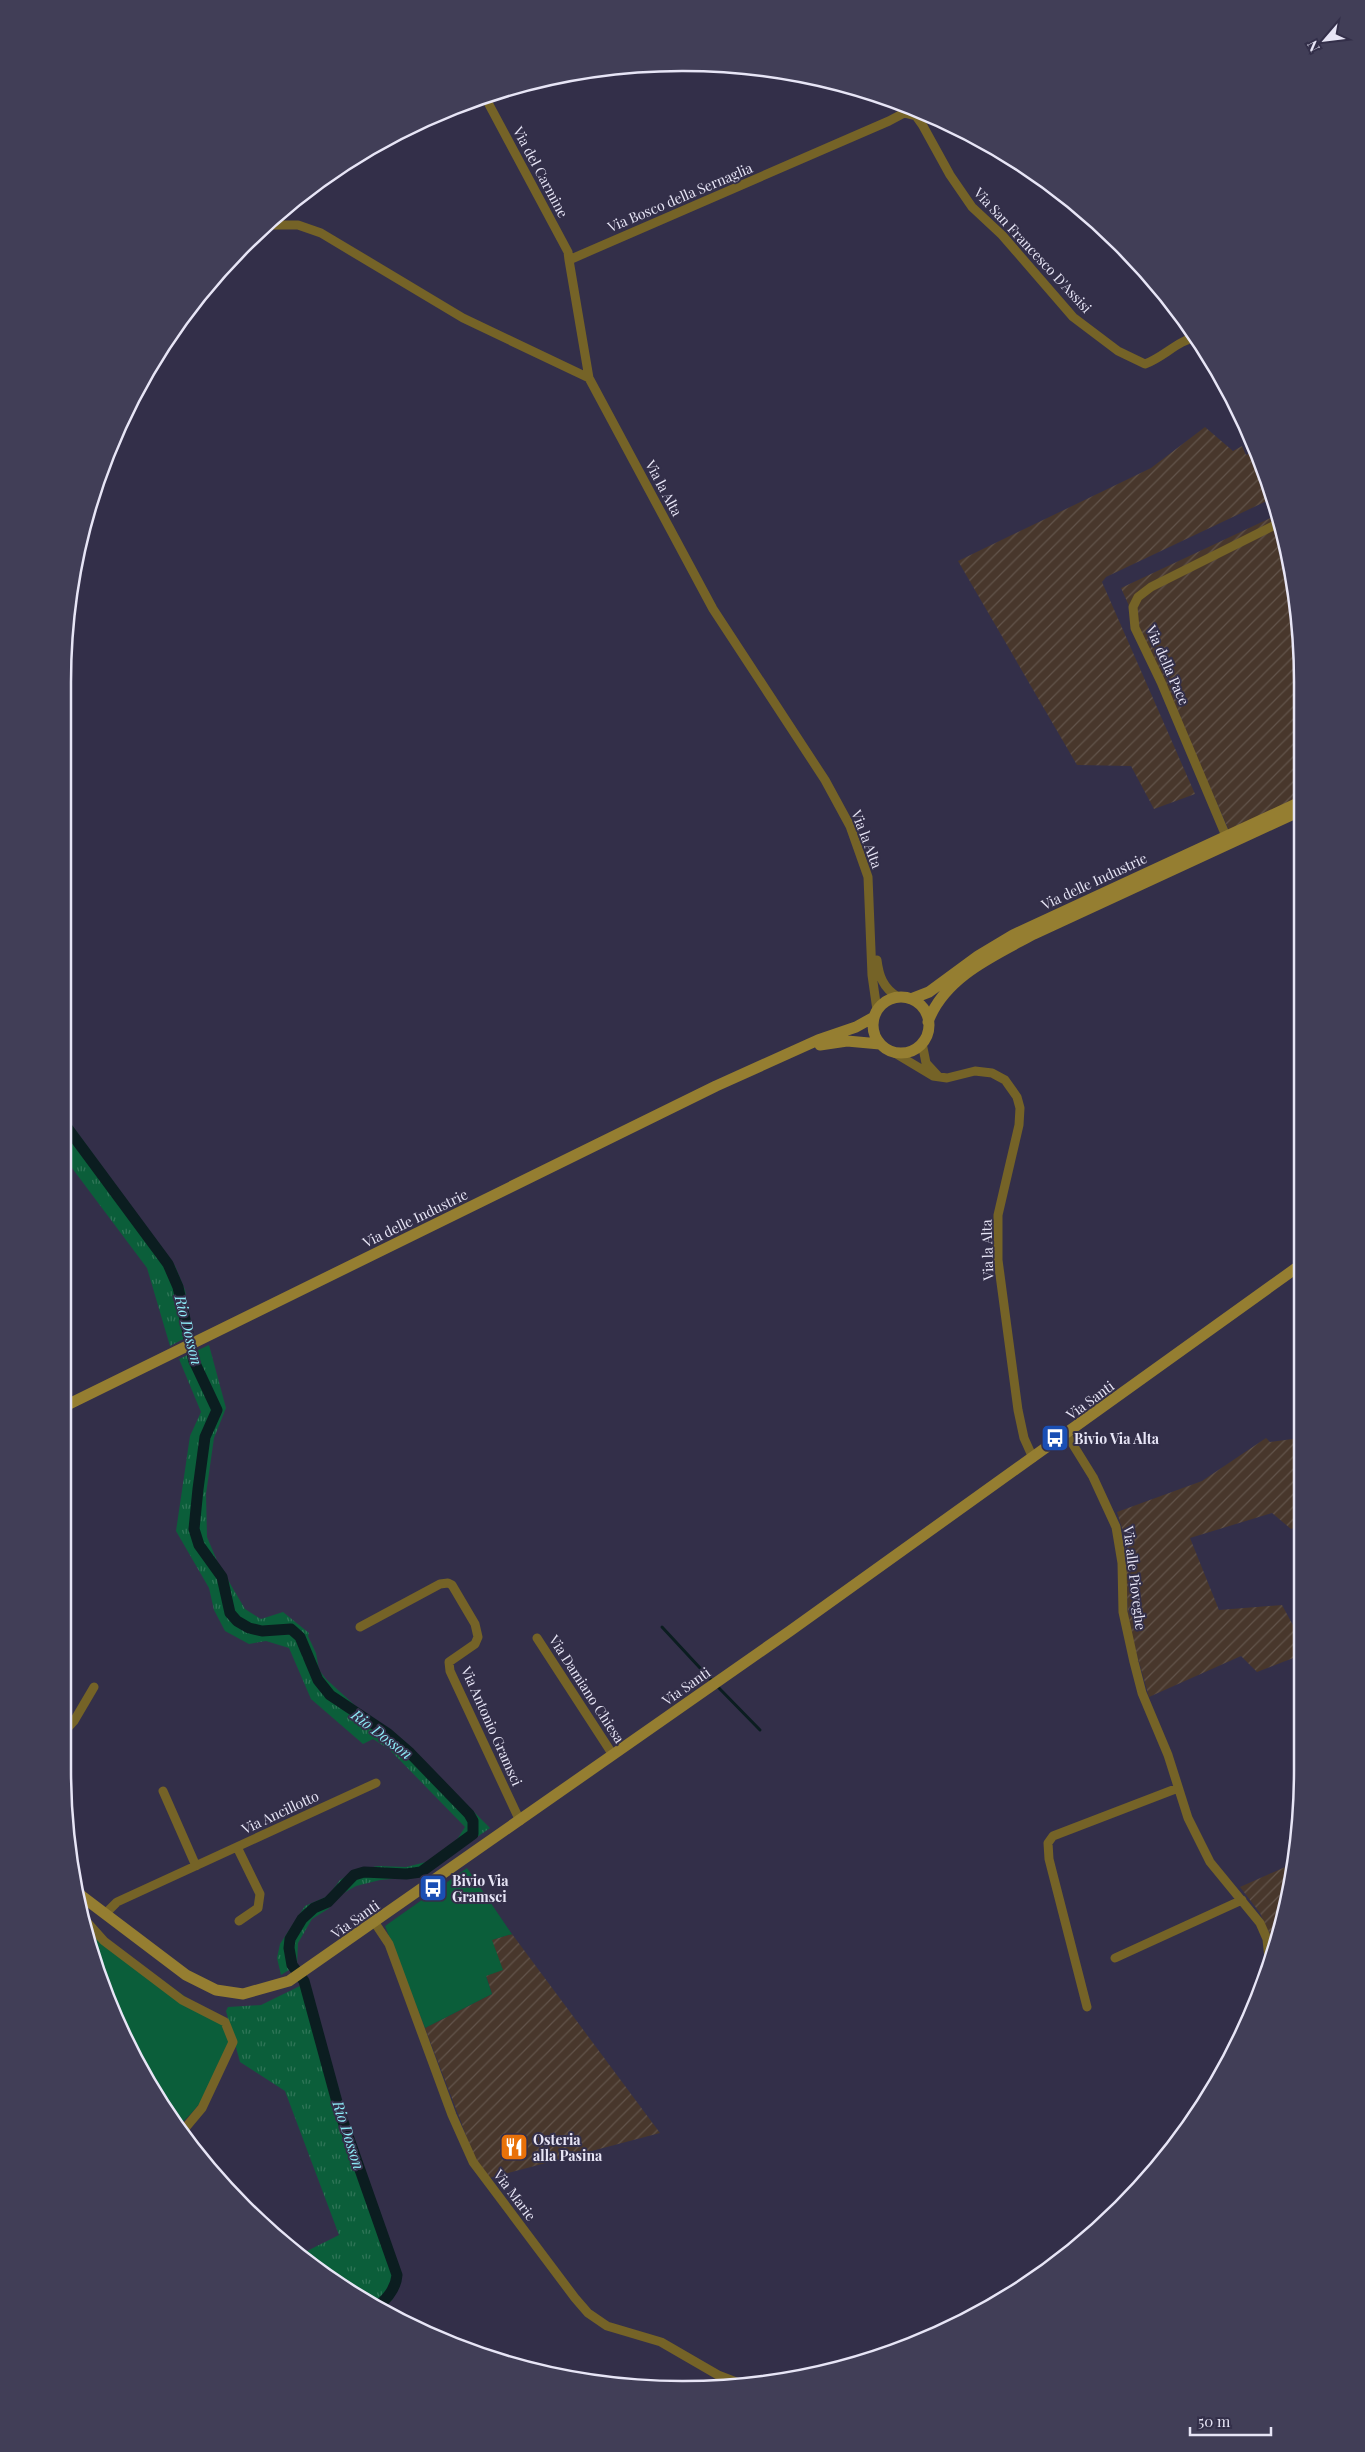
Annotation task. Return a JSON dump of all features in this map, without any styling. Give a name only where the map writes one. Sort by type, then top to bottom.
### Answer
[{"type":"main road","name":"Via delle Industrie","points":[[911,999],[929,992],[978,956],[1014,935],[1294,805]]},
{"type":"main road","name":"Via delle Industrie","points":[[928,1022],[937,1002],[953,985],[1000,953],[1034,934],[1294,814]]},
{"type":"main road","points":[[898,997],[911,999],[923,1008],[928,1022],[926,1036],[922,1043],[909,1052],[893,1052],[880,1044],[873,1026],[876,1013],[883,1004],[898,997]]},
{"type":"main road","name":"Via delle Industrie","points":[[71,1404],[780,1056],[856,1028],[876,1013]]},
{"type":"main road","name":"Via delle Industrie","points":[[780,1056],[830,1043],[859,1041],[880,1044]]},
{"type":"main road","name":"Via Santi","points":[[85,1899],[186,1975],[216,1990],[243,1994],[290,1981],[708,1689],[1066,1435],[1294,1270]]},
{"type":"street","name":"Via del Carmine","points":[[489,103],[568,252],[569,260]]},
{"type":"street","name":"Via Bosco della Sernaglia","points":[[569,260],[901,112]]},
{"type":"street","name":"Via San Francesco D'Assisi","points":[[918,119],[950,176],[972,207],[1002,235],[1030,270],[1081,323],[1118,351],[1145,364],[1156,360],[1188,339]]},
{"type":"street","points":[[277,225],[298,225],[321,233],[463,318],[589,378]]},
{"type":"street","points":[[569,260],[589,378]]},
{"type":"street","name":"Via la Alta","points":[[589,378],[713,609],[825,780],[850,826],[868,877],[871,928]]},
{"type":"street","name":"Via della Pace","points":[[1226,836],[1161,682],[1135,628],[1133,607],[1138,597],[1151,587],[1273,526]]},
{"type":"street","points":[[871,928],[879,975],[888,989],[898,997]]},
{"type":"street","points":[[871,928],[872,975],[876,1013]]},
{"type":"street","points":[[922,1043],[926,1063],[940,1077]]},
{"type":"street","points":[[893,1052],[928,1074],[940,1077]]},
{"type":"street","name":"Via la Alta","points":[[940,1077],[975,1071],[992,1073],[1009,1085],[1017,1097],[1020,1108],[1019,1125],[998,1215],[997,1244],[1018,1410],[1024,1438],[1033,1458]]},
{"type":"street","name":"Via alle Pioveghe","points":[[1066,1435],[1093,1477],[1116,1527],[1122,1563],[1121,1589],[1123,1612],[1134,1662],[1142,1693],[1168,1755],[1188,1818],[1210,1862],[1242,1900],[1263,1929],[1268,1944]]},
{"type":"street","name":"Via Antonio Gramsci","points":[[360,1627],[440,1584],[448,1583],[452,1586],[475,1624],[478,1638],[474,1644],[449,1662],[450,1670],[520,1821]]},
{"type":"street","name":"Via Damiano Chiesa","points":[[537,1638],[613,1755]]},
{"type":"street","points":[[71,1724],[94,1687]]},
{"type":"street","name":"Via Ancillotto","points":[[106,1913],[117,1902],[376,1783]]},
{"type":"street","points":[[1087,2007],[1049,1859],[1048,1843],[1053,1836],[1178,1788]]},
{"type":"street","points":[[163,1791],[196,1866]]},
{"type":"street","points":[[237,1847],[260,1894],[258,1908],[239,1921]]},
{"type":"street","points":[[1116,1958],[1242,1900]]},
{"type":"street","name":"Via Marie","points":[[375,1923],[389,1944],[452,2115],[472,2162],[574,2298],[588,2313],[607,2326],[661,2342],[727,2379]]},
{"type":"street","points":[[92,1927],[104,1941],[182,2000],[221,2019],[228,2027],[233,2042],[202,2108],[187,2126]]},
{"type":"shaded area","points":[[1205,427],[1233,451],[1242,446],[1246,455],[1249,454],[1266,501],[1106,577],[1102,582],[1195,794],[1154,809],[1131,766],[1077,765],[958,561],[1151,468]]},
{"type":"shaded area","points":[[1271,518],[1289,603],[1294,682],[1294,801],[1229,830],[1121,588]]},
{"type":"shaded area","points":[[1266,1438],[1270,1442],[1294,1439],[1294,1528],[1291,1529],[1272,1513],[1190,1538],[1219,1610],[1282,1605],[1294,1627],[1294,1658],[1257,1672],[1241,1656],[1149,1697],[1132,1637],[1128,1612],[1124,1535],[1117,1512],[1202,1481]]},
{"type":"shaded area","points":[[1286,1867],[1270,1936],[1260,1913],[1240,1887]]},
{"type":"shaded area","points":[[512,1934],[660,2133],[489,2178],[476,2161],[425,2028],[492,1994],[476,1944]]},
{"type":"green space","points":[[71,1124],[175,1266],[185,1290],[193,1334],[170,1346],[147,1268],[71,1167]]},
{"type":"green space","points":[[209,1345],[226,1408],[214,1438],[206,1494],[207,1537],[218,1563],[245,1609],[261,1619],[283,1612],[309,1633],[308,1636],[316,1653],[319,1670],[326,1679],[361,1711],[399,1737],[490,1828],[421,1876],[380,1880],[356,1886],[342,1894],[328,1909],[312,1919],[298,1943],[297,1965],[281,1975],[277,1958],[280,1944],[305,1906],[328,1896],[340,1880],[356,1870],[378,1866],[406,1867],[434,1860],[458,1838],[465,1827],[389,1749],[373,1739],[363,1744],[311,1699],[289,1648],[266,1641],[249,1644],[225,1631],[214,1610],[209,1588],[176,1531],[190,1436],[201,1412],[179,1359]]},
{"type":"green space","points":[[467,1868],[512,1934],[492,1940],[503,1970],[486,1976],[492,1994],[425,2028],[385,1926]]},
{"type":"green space","points":[[95,1936],[144,1974],[150,1971],[225,2026],[232,2043],[210,2088],[183,2121],[174,2109],[134,2040],[118,2003]]},
{"type":"green space","points":[[304,1984],[338,2086],[345,2116],[401,2278],[392,2300],[386,2304],[343,2278],[307,2251],[339,2235],[285,2091],[240,2062],[226,2011],[228,2007],[261,2005]]},
{"type":"waterway","name":"Rio Dosson","points":[[71,1133],[168,1264],[178,1287],[194,1361],[217,1410],[205,1437],[194,1529],[199,1545],[222,1577],[230,1613],[237,1621],[249,1628],[262,1631],[291,1629],[300,1637],[318,1680],[330,1695],[387,1733],[410,1753],[469,1814],[473,1821],[473,1834],[421,1872],[406,1874],[364,1872],[354,1875],[328,1902],[314,1908],[302,1919],[290,1939],[289,1948],[292,1965],[304,1981],[340,2113],[397,2275],[391,2292],[383,2302]]},
{"type":"waterway","points":[[662,1627],[713,1682]]},
{"type":"waterway","points":[[717,1686],[760,1730]]},
{"type":"place","name":"Bivio Via Alta","points":[[1055,1438]]},
{"type":"place","name":"Bivio Via Gramsci","points":[[433,1888]]},
{"type":"place","name":"Osteria alla Pasina","points":[[514,2147]]}]
